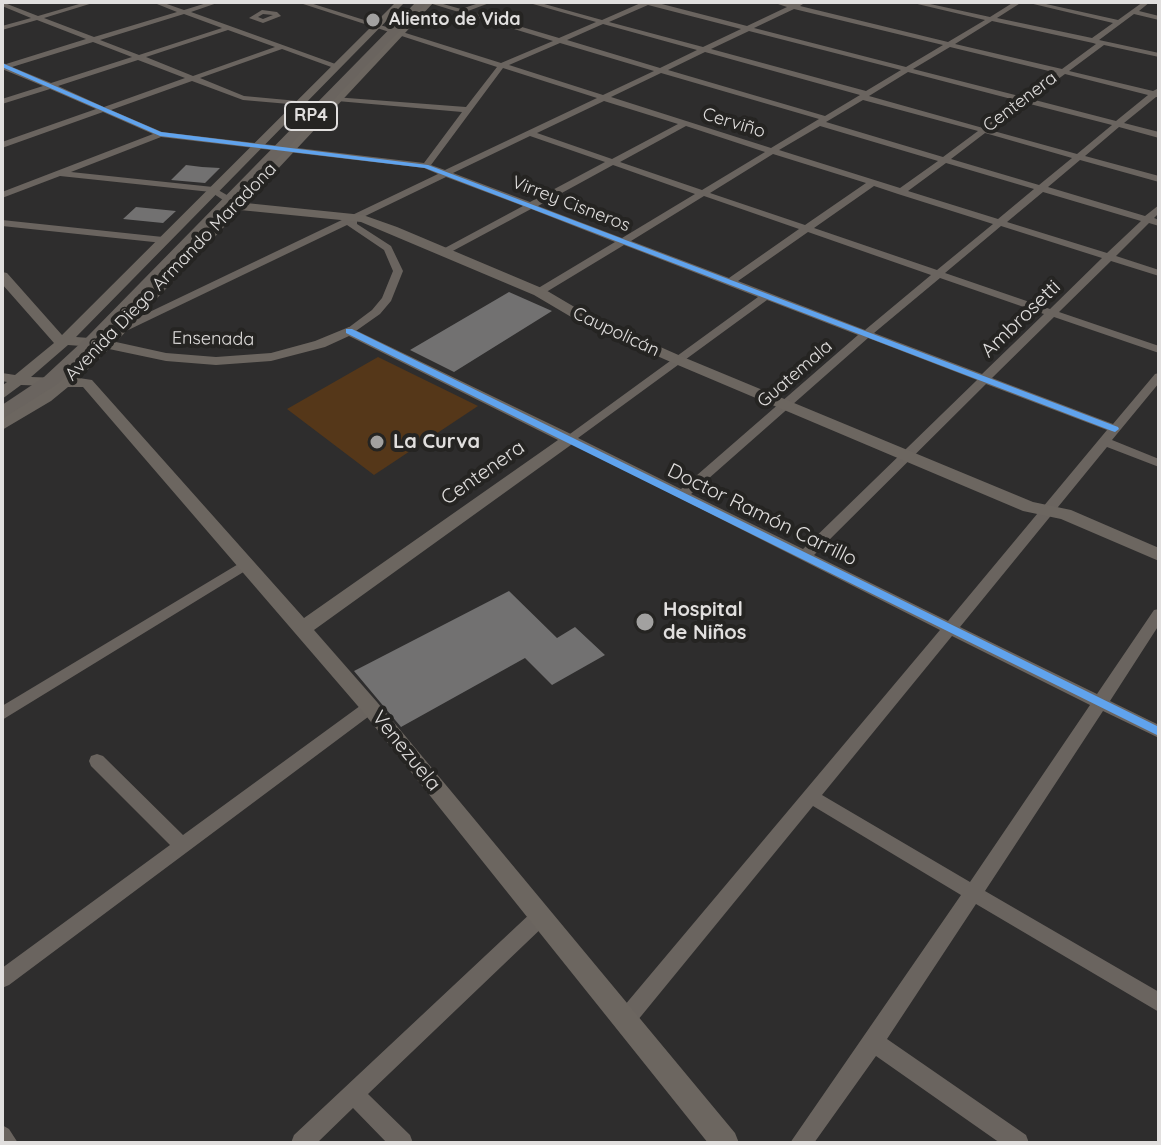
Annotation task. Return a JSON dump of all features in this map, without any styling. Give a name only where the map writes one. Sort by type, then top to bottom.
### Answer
[{"type":"main road","name":"Avenida Diego Armando Maradona","points":[[2,413],[43,381],[84,342],[273,149],[330,103],[410,2]]},
{"type":"main road","name":"Avenida Diego Armando Maradona","points":[[273,149],[304,104],[420,6]]},
{"type":"main road","points":[[369,65],[391,29]]},
{"type":"main road","name":"Avenida Diego Armando Maradona","points":[[2,403],[43,381]]},
{"type":"street","points":[[2,28],[93,2]]},
{"type":"street","points":[[155,2],[337,66]]},
{"type":"street","points":[[3,67],[217,2]]},
{"type":"street","name":"Avenida Diego Armando Maradona","points":[[304,104],[337,66],[391,29],[401,2]]},
{"type":"street","points":[[430,2],[1153,221]]},
{"type":"street","name":"Avenida Diego Armando Maradona","points":[[420,6],[430,2]]},
{"type":"street","points":[[463,11],[489,2]]},
{"type":"street","points":[[529,2],[1159,179]]},
{"type":"street","points":[[426,166],[501,66],[647,2],[1159,135]]},
{"type":"street","points":[[775,2],[1157,93]]},
{"type":"street","points":[[118,331],[803,2]]},
{"type":"street","points":[[912,2],[1159,55]]},
{"type":"street","points":[[539,292],[1019,2]]},
{"type":"street","points":[[1028,2],[1117,22]]},
{"type":"street","name":"Centenera","points":[[901,192],[1063,71],[1117,22],[1146,2]]},
{"type":"street","points":[[275,13],[303,3]]},
{"type":"street","name":"Cerviño","points":[[303,3],[1159,273]]},
{"type":"street","points":[[2,4],[247,99],[304,104]]},
{"type":"street","points":[[1133,12],[1159,18]]},
{"type":"street","points":[[2,102],[228,28]]},
{"type":"street","points":[[2,145],[282,47]]},
{"type":"street","name":"Avenida Diego Armando Maradona","points":[[273,149],[330,103],[369,65]]},
{"type":"street","name":"Virrey Cisneros","points":[[3,67],[160,134],[426,166],[1115,429]]},
{"type":"street","name":"Guatemala","points":[[682,495],[866,334],[1157,93]]},
{"type":"street","points":[[330,103],[467,110]]},
{"type":"street","points":[[446,251],[684,124]]},
{"type":"street","points":[[2,195],[160,134]]},
{"type":"street","points":[[531,134],[1159,350]]},
{"type":"street","name":"Caupolicán","points":[[60,173],[225,197],[352,220],[363,219],[539,292],[583,318],[678,360],[1029,507],[1065,514],[1159,555]]},
{"type":"street","points":[[730,282],[872,183]]},
{"type":"street","name":"Avenida Diego Armando Maradona","points":[[2,425],[84,342],[163,240],[225,197]]},
{"type":"street","name":"Avenida Diego Armando Maradona","points":[[84,342],[118,331],[225,197]]},
{"type":"street","name":"Ambrosetti","points":[[805,555],[1109,258],[1153,221],[1159,208]]},
{"type":"street","name":"Ensenada","points":[[84,342],[166,357],[241,361],[298,351],[349,331],[376,312],[395,284],[398,271],[393,256],[376,238],[352,225],[352,220]]},
{"type":"street","points":[[2,223],[163,240]]},
{"type":"street","points":[[376,238],[393,230]]},
{"type":"street","points":[[2,276],[49,334],[84,342]]},
{"type":"street","name":"Centenera","points":[[302,629],[766,296]]},
{"type":"street","name":"Doctor Ramón Carrillo","points":[[349,331],[1159,732]]},
{"type":"street","points":[[626,1019],[1159,376]]},
{"type":"street","name":"Venezuela","points":[[2,377],[87,383],[370,707],[725,1143]]},
{"type":"street","name":"Avenida Diego Armando Maradona","points":[[2,394],[43,381]]},
{"type":"street","points":[[1105,442],[1159,463]]},
{"type":"street","points":[[2,714],[245,565]]},
{"type":"street","points":[[801,1143],[975,893],[1098,702],[1159,614]]},
{"type":"street","points":[[2,979],[370,707]]},
{"type":"street","points":[[97,761],[182,845]]},
{"type":"street","points":[[811,797],[1159,1003]]},
{"type":"street","points":[[302,1143],[540,917]]},
{"type":"street","points":[[874,1042],[1018,1143]]},
{"type":"street","points":[[354,1094],[402,1143]]},
{"type":"street","points":[[2,1136],[7,1143]]},
{"type":"shaded area","name":"La Curva","points":[[378,357],[478,406],[374,475],[287,409]]},
{"type":"building","points":[[186,165],[220,168],[205,183],[171,180]]},
{"type":"building","points":[[136,207],[176,211],[163,223],[123,219]]},
{"type":"building","points":[[509,292],[552,311],[454,372],[410,350]]},
{"type":"building","points":[[509,591],[557,638],[575,627],[605,655],[552,685],[525,658],[401,727],[354,671]]},
{"type":"cycle path","points":[[2,65],[160,134],[426,166],[1115,429]]},
{"type":"cycle path","points":[[349,331],[1159,732]]},
{"type":"place","name":"Aliento de Vida","points":[[373,20]]},
{"type":"place","name":"La Curva","points":[[377,442]]},
{"type":"place","name":"Hospital de Niños","points":[[645,622]]}]
